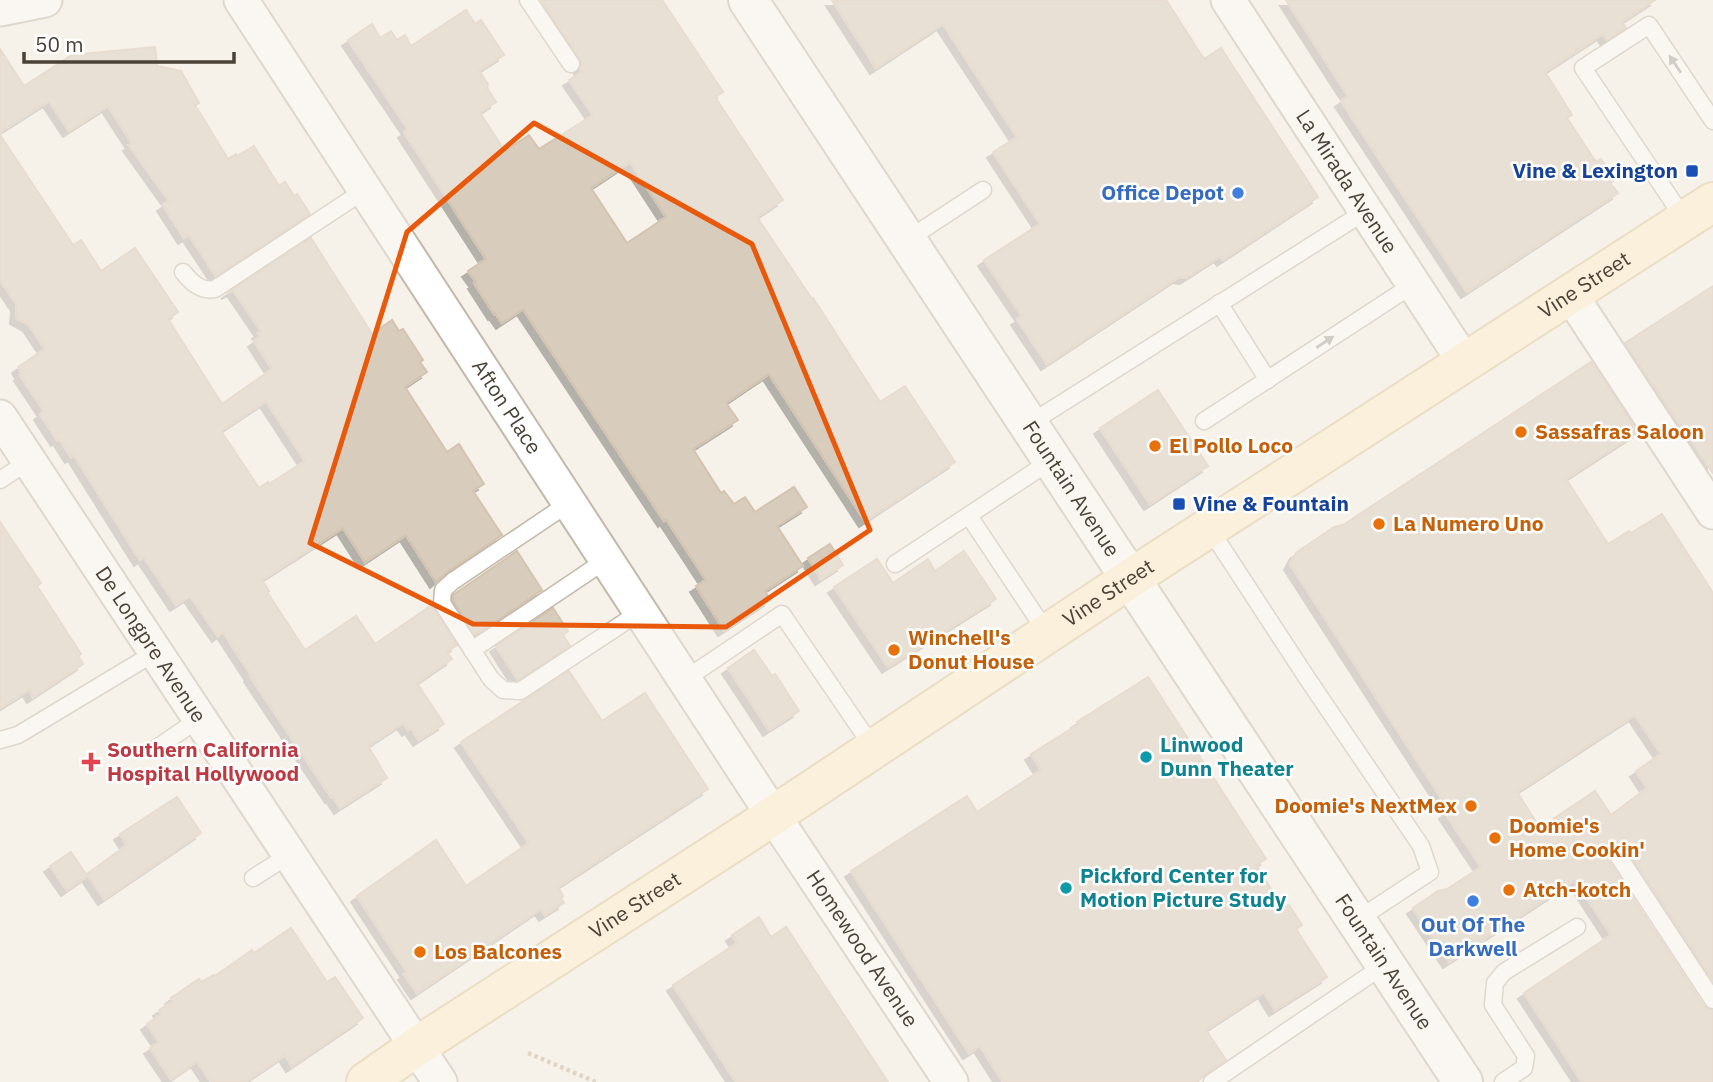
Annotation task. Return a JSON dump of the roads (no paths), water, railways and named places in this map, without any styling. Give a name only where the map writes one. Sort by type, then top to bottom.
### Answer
[{"type":"main road","name":"Vine Street","points":[[366,1082],[1131,578],[1699,211]]},
{"type":"street","points":[[0,9],[45,0]]},
{"type":"street","name":"Afton Place","points":[[241,0],[773,815]]},
{"type":"street","name":"Fountain Avenue","points":[[748,0],[1463,1082]]},
{"type":"street","name":"La Mirada Avenue","points":[[1228,0],[1465,363]]},
{"type":"street","points":[[1570,294],[1713,512]]},
{"type":"street","name":"De Longpre Avenue","points":[[0,417],[440,1082]]},
{"type":"street","name":"Homewood Avenue","points":[[773,815],[951,1082]]},
{"type":"lane","points":[[528,0],[571,64]]},
{"type":"lane","points":[[1699,211],[1583,68],[1649,26],[1713,121]]},
{"type":"lane","points":[[183,272],[191,282],[207,291],[215,289],[365,190]]},
{"type":"lane","points":[[907,240],[983,190]]},
{"type":"lane","points":[[1029,424],[1366,211]]},
{"type":"lane","points":[[1204,421],[1414,284]]},
{"type":"lane","points":[[1219,303],[1268,380]]},
{"type":"lane","points":[[895,564],[1052,460]]},
{"type":"lane","points":[[0,480],[29,461]]},
{"type":"lane","points":[[569,503],[443,590],[442,603],[491,679],[503,690],[520,691],[640,611]]},
{"type":"lane","points":[[969,516],[1047,634]]},
{"type":"lane","points":[[1209,528],[1421,846],[1430,872],[1357,920]]},
{"type":"lane","points":[[472,650],[606,560]]},
{"type":"lane","points":[[684,680],[782,614],[874,749]]},
{"type":"lane","points":[[0,740],[18,735],[156,652]]},
{"type":"lane","points":[[155,749],[199,719]]},
{"type":"lane","points":[[1617,854],[1713,1000]]},
{"type":"lane","points":[[253,878],[289,855]]},
{"type":"lane","points":[[1503,1082],[1524,1068],[1526,1056],[1493,1004],[1495,983],[1504,972],[1577,927]]},
{"type":"lane","points":[[1212,1082],[1386,964]]},
{"type":"place","name":"Vine & Lexington","points":[[1692,171]]},
{"type":"place","name":"Office Depot","points":[[1238,193]]},
{"type":"place","name":"Sassafras Saloon","points":[[1521,432]]},
{"type":"place","name":"El Pollo Loco","points":[[1155,446]]},
{"type":"place","name":"Vine & Fountain","points":[[1179,504]]},
{"type":"place","name":"La Numero Uno","points":[[1379,524]]},
{"type":"place","name":"Winchell's Donut House","points":[[894,650]]},
{"type":"place","name":"Linwood Dunn Theater","points":[[1146,757]]},
{"type":"place","name":"Southern California Hospital Hollywood","points":[[91,762]]},
{"type":"place","name":"Doomie's NextMex","points":[[1471,806]]},
{"type":"place","name":"Doomie's Home Cookin'","points":[[1495,838]]},
{"type":"place","name":"Pickford Center for Motion Picture Study","points":[[1066,888]]},
{"type":"place","name":"Atch-kotch","points":[[1509,890]]},
{"type":"place","name":"Out Of The Darkwell","points":[[1473,901]]},
{"type":"place","name":"Los Balcones","points":[[420,952]]}]
